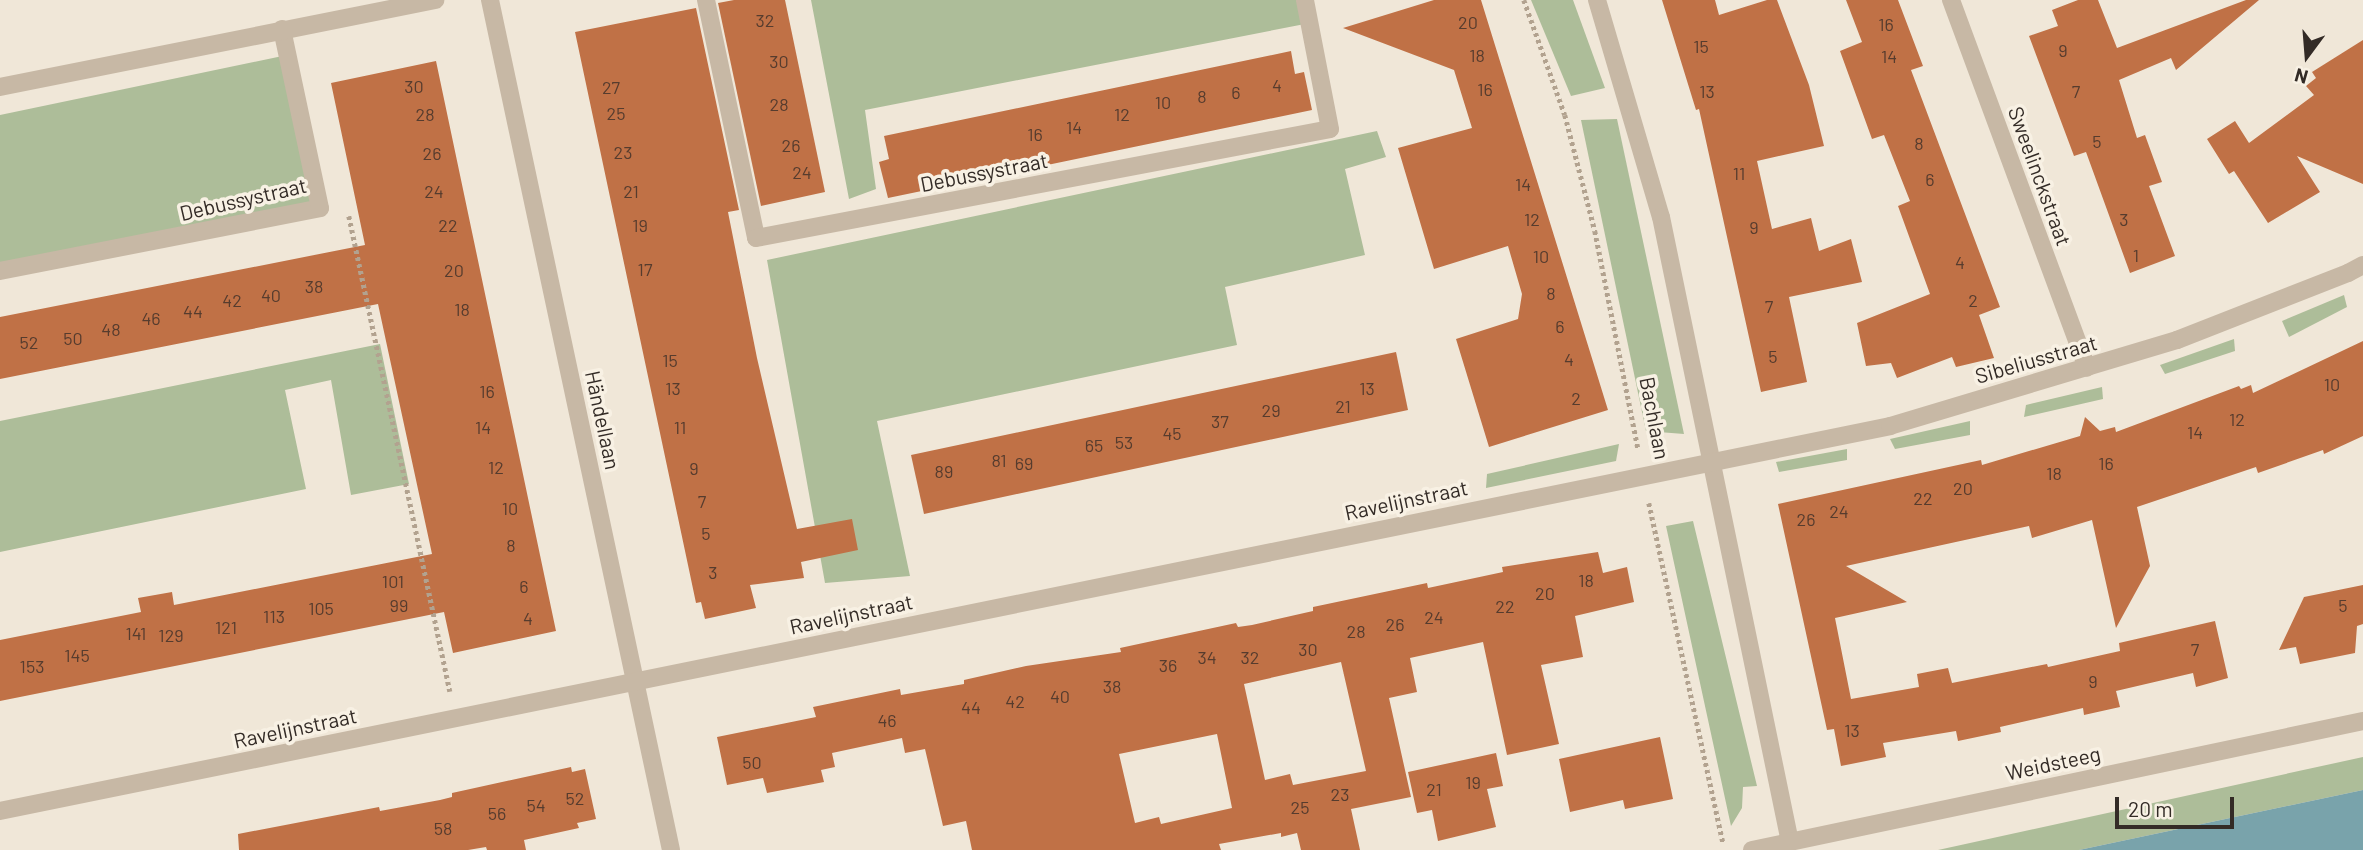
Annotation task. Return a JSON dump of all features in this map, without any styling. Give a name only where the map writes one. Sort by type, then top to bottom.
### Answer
[{"type":"street","points":[[0,88],[435,0]]},
{"type":"street","name":"Händellaan","points":[[490,0],[671,850]]},
{"type":"street","name":"Debussystraat","points":[[706,0],[756,238],[1329,129],[1305,0]]},
{"type":"street","points":[[1597,0],[1661,217],[1790,842]]},
{"type":"street","name":"Sweelinckstraat","points":[[1951,0],[2087,369]]},
{"type":"street","name":"Debussystraat","points":[[0,271],[320,208],[282,29]]},
{"type":"street","name":"Sibeliusstraat","points":[[1710,461],[1890,426],[2087,369],[2178,340],[2363,265]]},
{"type":"street","name":"Ravelijnstraat","points":[[0,811],[1710,461]]},
{"type":"street","name":"Weidsteeg","points":[[1752,850],[2363,721]]},
{"type":"path","name":"Bachlaan","points":[[1524,0],[1565,114],[1595,231],[1643,475],[1724,850]]},
{"type":"path","points":[[348,214],[456,718]]},
{"type":"green space","points":[[811,0],[1305,0],[1310,23],[865,110],[876,189],[849,199]]},
{"type":"green space","points":[[1531,0],[1573,0],[1605,88],[1571,96]]},
{"type":"green space","points":[[292,54],[320,208],[0,271],[0,115]]},
{"type":"green space","points":[[1617,119],[1684,434],[1646,431],[1581,120]]},
{"type":"green space","points":[[1377,131],[1386,157],[1345,169],[1365,255],[1225,287],[1237,345],[877,421],[910,576],[825,583],[767,260]]},
{"type":"green space","points":[[2344,295],[2347,307],[2289,337],[2282,321]]},
{"type":"green space","points":[[2234,339],[2235,351],[2165,374],[2160,365]]},
{"type":"green space","points":[[380,344],[409,484],[351,495],[331,380],[285,390],[306,489],[0,552],[0,421]]},
{"type":"green space","points":[[2102,387],[2103,399],[2024,417],[2026,405]]},
{"type":"green space","points":[[1970,421],[1970,435],[1895,449],[1890,439]]},
{"type":"green space","points":[[1619,444],[1616,461],[1486,488],[1487,474]]},
{"type":"green space","points":[[1847,449],[1847,460],[1779,472],[1776,462]]},
{"type":"green space","points":[[1693,521],[1757,786],[1743,787],[1742,808],[1731,826],[1666,526]]},
{"type":"green space","points":[[2363,757],[2363,790],[2079,850],[1938,850]]},
{"type":"water","points":[[2363,790],[2363,850],[2079,850]]},
{"type":"building","points":[[734,0],[785,0],[825,192],[761,206],[718,3]]},
{"type":"building","points":[[1434,0],[1481,0],[1608,410],[1489,447],[1456,339],[1518,319],[1522,294],[1508,246],[1434,269],[1398,148],[1472,128],[1454,70],[1343,28]]},
{"type":"building","points":[[1662,0],[1715,0],[1719,15],[1767,0],[1777,0],[1809,85],[1824,146],[1757,161],[1772,229],[1811,218],[1819,251],[1851,239],[1862,282],[1789,297],[1807,382],[1761,392],[1699,109],[1696,110]]},
{"type":"building","points":[[1846,0],[1898,0],[1923,66],[1911,70],[2000,307],[1979,315],[1994,358],[1956,367],[1952,357],[1897,378],[1891,363],[1866,366],[1857,323],[1930,294],[1898,206],[1910,201],[1884,135],[1872,139],[1840,51],[1862,42]]},
{"type":"building","points":[[2078,0],[2098,0],[2117,48],[2246,0],[2259,0],[2176,70],[2171,58],[2119,80],[2137,138],[2145,135],[2162,182],[2149,186],[2175,256],[2130,273],[2086,152],[2074,156],[2029,36],[2058,26],[2052,10]]},
{"type":"building","points":[[696,8],[739,210],[728,212],[757,358],[797,529],[852,519],[858,550],[801,562],[804,578],[750,585],[756,608],[705,619],[701,602],[696,603],[575,32]]},
{"type":"building","points":[[2363,40],[2363,184],[2297,156],[2320,192],[2268,223],[2234,171],[2229,174],[2207,139],[2235,121],[2249,143],[2314,95],[2306,86],[2316,78],[2312,72]]},
{"type":"building","points":[[1291,51],[1295,74],[1304,72],[1312,110],[888,198],[879,162],[889,159],[884,136]]},
{"type":"building","points":[[436,61],[556,631],[453,653],[444,612],[0,701],[0,640],[141,612],[138,598],[172,592],[174,605],[432,554],[378,304],[0,379],[0,317],[365,245],[331,83]]},
{"type":"building","points":[[2363,341],[2363,436],[2324,454],[2323,450],[2258,473],[2256,467],[2137,507],[2150,566],[2116,628],[2092,520],[2032,538],[2029,526],[1846,566],[1907,602],[1835,618],[1851,699],[1919,687],[1917,674],[1948,668],[1952,683],[2047,664],[2048,667],[2120,651],[2119,643],[2215,621],[2228,678],[2196,687],[2193,673],[2116,691],[2120,707],[2084,715],[2083,708],[2000,727],[2001,732],[1958,741],[1956,731],[1883,743],[1886,757],[1841,766],[1834,729],[1827,730],[1778,504],[1981,460],[1982,465],[2080,436],[2085,417],[2100,431],[2115,427],[2116,432],[2239,386],[2241,389],[2251,385],[2253,393]]},
{"type":"building","points":[[1396,352],[1408,410],[924,514],[911,455]]},
{"type":"building","points":[[1598,552],[1603,573],[1627,567],[1634,602],[1575,616],[1583,657],[1541,665],[1559,744],[1507,755],[1483,642],[1410,658],[1417,692],[1389,698],[1411,797],[1351,809],[1360,850],[1301,850],[1297,833],[1281,837],[1281,833],[1219,844],[1221,850],[972,850],[966,821],[943,826],[925,749],[905,753],[902,738],[832,753],[835,767],[821,770],[824,782],[767,793],[763,778],[727,785],[717,737],[816,717],[813,707],[900,689],[901,695],[964,684],[964,680],[1026,666],[1121,652],[1120,648],[1236,623],[1238,627],[1252,625],[1313,611],[1313,607],[1427,583],[1428,588],[1503,572],[1502,567]],"holes":[[[1341,662],[1366,771],[1293,785],[1290,774],[1265,780],[1244,684]],[[1217,734],[1232,808],[1161,824],[1159,817],[1135,823],[1119,754]]]},
{"type":"building","points":[[2363,585],[2363,624],[2357,626],[2355,653],[2300,664],[2296,647],[2279,650],[2304,597]]},
{"type":"building","points":[[1660,737],[1673,799],[1625,809],[1623,800],[1570,812],[1559,759]]},
{"type":"building","points":[[1496,753],[1503,786],[1487,789],[1496,827],[1438,841],[1432,810],[1417,813],[1408,772]]},
{"type":"building","points":[[571,767],[572,772],[585,769],[596,819],[577,823],[579,828],[524,840],[526,850],[487,850],[486,847],[468,850],[239,850],[238,834],[379,807],[380,811],[440,800],[452,797],[452,793]]}]
